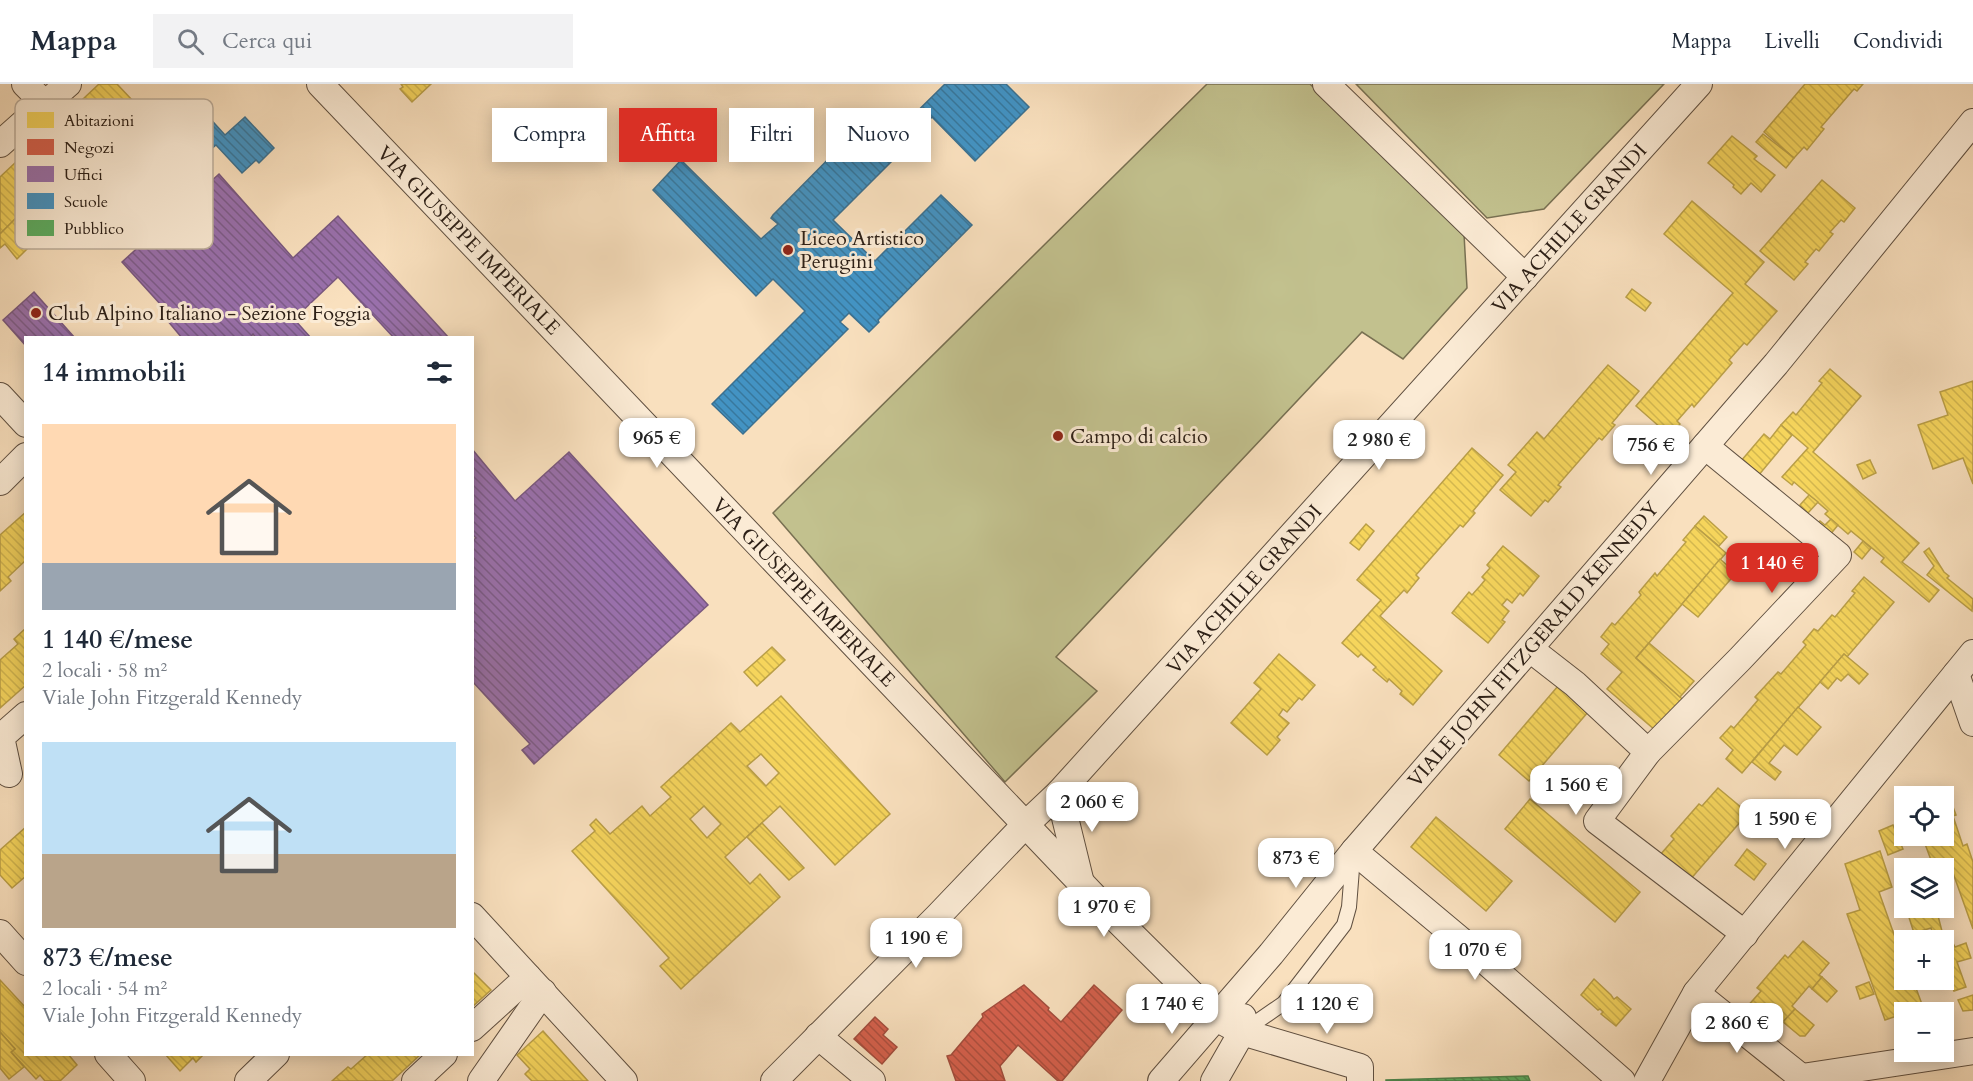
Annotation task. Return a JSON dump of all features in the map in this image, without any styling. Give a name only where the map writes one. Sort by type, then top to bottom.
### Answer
[{"type":"street","points":[[25,84],[40,99]]},
{"type":"street","points":[[51,99],[68,84]]},
{"type":"street","name":"VIA GIUSEPPE IMPERIALE","points":[[320,84],[1025,825],[1216,1018],[1242,1032],[1359,1067],[1360,1081]]},
{"type":"street","points":[[1326,84],[1525,277]]},
{"type":"street","name":"VIA ACHILLE GRANDI","points":[[774,1081],[1059,793],[1699,84]]},
{"type":"street","points":[[0,144],[15,131]]},
{"type":"street","name":"VIALE JOHN FITZGERALD KENNEDY","points":[[1161,1081],[1271,954],[1354,851],[1706,446],[1971,134]]},
{"type":"street","points":[[0,396],[24,422]]},
{"type":"street","points":[[1706,446],[1838,555],[1648,752],[1597,821],[1745,934]]},
{"type":"street","points":[[0,482],[24,458]]},
{"type":"street","points":[[1530,649],[1575,684],[1648,752]]},
{"type":"street","points":[[1647,1081],[1696,993],[1973,653]]},
{"type":"street","points":[[1956,674],[1973,723]]},
{"type":"street","points":[[11,778],[1,737],[24,717]]},
{"type":"street","points":[[1059,793],[1082,884]]},
{"type":"street","points":[[1354,851],[1470,948],[1622,1081]]},
{"type":"street","points":[[474,918],[624,1081]]},
{"type":"street","points":[[0,933],[24,960]]},
{"type":"street","points":[[1214,1081],[1242,1032],[1245,983]]},
{"type":"street","points":[[474,1027],[536,985]]},
{"type":"street","points":[[481,1081],[536,985]]},
{"type":"street","points":[[1696,993],[1804,1079],[1973,1051]]},
{"type":"street","points":[[819,1036],[872,1081]]},
{"type":"street","points":[[110,1056],[132,1081]]},
{"type":"street","points":[[248,1081],[274,1056]]},
{"type":"street","points":[[415,1081],[442,1056]]},
{"type":"lane","points":[[1242,1032],[1284,1003],[1344,925],[1349,907],[1354,851]]},
{"type":"shaded area","name":"Campo di calcio","points":[[1207,84],[1310,84],[1464,234],[1467,288],[1403,359],[1362,332],[1056,657],[1097,691],[1005,782],[773,513]]},
{"type":"shaded area","points":[[1356,84],[1664,84],[1544,209],[1487,218]]},
{"type":"building: Abitazioni","points":[[99,84],[117,84],[131,99],[83,99]]},
{"type":"building: Abitazioni","points":[[401,84],[431,84],[412,102],[400,89],[403,87]]},
{"type":"building: Abitazioni","points":[[1805,84],[1863,84],[1857,91],[1854,89],[1821,127],[1824,129],[1807,150],[1804,147],[1794,158],[1764,132]]},
{"type":"building: Abitazioni","points":[[1763,134],[1794,158],[1786,168],[1756,142]]},
{"type":"building: Abitazioni","points":[[1732,136],[1757,156],[1754,159],[1775,175],[1761,192],[1751,183],[1741,194],[1708,163]]},
{"type":"building: Abitazioni","points":[[15,163],[15,219],[0,234],[0,177]]},
{"type":"building: Abitazioni","points":[[1822,180],[1855,208],[1844,222],[1841,220],[1830,232],[1833,234],[1819,251],[1816,249],[1805,262],[1808,264],[1794,280],[1760,251]]},
{"type":"building: Abitazioni","points":[[1692,201],[1764,262],[1745,284],[1777,311],[1747,345],[1744,343],[1729,360],[1732,363],[1694,407],[1692,404],[1677,421],[1680,424],[1670,436],[1636,406],[1733,293],[1664,234]]},
{"type":"building: Abitazioni","points":[[15,219],[15,249],[27,249],[17,259],[5,244],[0,248],[0,234]]},
{"type":"building: Abitazioni","points":[[1632,289],[1651,303],[1645,311],[1626,297]]},
{"type":"building: Abitazioni","points":[[1608,365],[1639,391],[1612,423],[1615,425],[1602,440],[1599,438],[1558,485],[1561,487],[1548,502],[1545,500],[1531,516],[1500,490],[1516,472],[1508,465],[1537,432],[1544,439]]},
{"type":"building: Abitazioni","points":[[1830,369],[1861,396],[1813,452],[1919,543],[1902,562],[1939,590],[1929,602],[1881,562],[1884,558],[1851,531],[1848,534],[1825,514],[1828,511],[1794,482],[1792,485],[1782,477],[1808,448],[1781,425],[1793,412],[1796,415],[1822,383],[1819,381]]},
{"type":"building: Abitazioni","points":[[1973,381],[1973,484],[1963,458],[1933,469],[1918,425],[1948,415],[1940,392]]},
{"type":"building: Abitazioni","points":[[1781,425],[1792,435],[1758,476],[1741,461],[1764,434],[1770,439]]},
{"type":"building: Abitazioni","points":[[1472,448],[1503,475],[1473,511],[1475,513],[1463,527],[1460,525],[1416,575],[1419,578],[1407,593],[1404,590],[1380,616],[1442,671],[1413,705],[1400,694],[1402,691],[1389,679],[1387,682],[1373,670],[1376,667],[1361,654],[1358,657],[1342,643],[1381,600],[1357,580]]},
{"type":"building: Abitazioni","points":[[1870,460],[1876,473],[1863,479],[1857,465]]},
{"type":"building: Abitazioni","points":[[1809,495],[1818,502],[1808,513],[1800,505]]},
{"type":"building: Abitazioni","points":[[24,514],[24,562],[8,577],[11,581],[0,591],[0,535]]},
{"type":"building: Abitazioni","points":[[1704,516],[1727,537],[1719,546],[1695,526]]},
{"type":"building: Abitazioni","points":[[1831,519],[1838,525],[1829,536],[1816,525],[1820,521],[1825,525]]},
{"type":"building: Abitazioni","points":[[1366,524],[1374,531],[1359,550],[1350,543]]},
{"type":"building: Abitazioni","points":[[1695,526],[1726,553],[1636,658],[1689,705],[1662,736],[1607,689],[1622,672],[1601,654],[1609,644],[1601,637],[1612,623],[1615,625],[1641,595],[1639,592],[1655,573],[1657,576],[1686,542],[1683,540]]},
{"type":"building: Abitazioni","points":[[1863,541],[1871,548],[1862,559],[1854,552]]},
{"type":"building: Abitazioni","points":[[1503,546],[1539,576],[1523,596],[1520,593],[1512,603],[1507,599],[1502,605],[1509,611],[1502,620],[1505,622],[1488,643],[1452,613],[1469,592],[1472,595],[1485,580],[1482,577],[1490,568],[1487,565]]},
{"type":"building: Abitazioni","points":[[1929,548],[1949,576],[1947,578],[1973,599],[1972,611],[1927,575],[1934,566],[1924,552]]},
{"type":"building: Abitazioni","points":[[1720,559],[1736,573],[1698,617],[1682,604]]},
{"type":"building: Abitazioni","points":[[1864,577],[1894,602],[1847,657],[1844,654],[1742,773],[1726,759],[1733,750],[1720,738],[1731,726],[1734,728],[1758,700],[1755,697],[1778,672],[1781,674],[1806,645],[1803,642],[1814,629],[1818,631],[1832,615],[1835,617],[1855,593],[1852,591]]},
{"type":"building: Abitazioni","points":[[24,630],[24,687],[0,708],[0,660],[18,644],[14,639]]},
{"type":"building: Abitazioni","points":[[1649,643],[1694,681],[1680,697],[1636,658]]},
{"type":"building: Abitazioni","points":[[772,647],[785,660],[757,686],[744,672]]},
{"type":"building: Abitazioni","points":[[1279,654],[1315,685],[1287,712],[1283,709],[1279,715],[1289,723],[1277,737],[1280,740],[1267,755],[1231,723],[1261,689],[1254,683]]},
{"type":"building: Abitazioni","points":[[1844,654],[1868,674],[1859,684],[1848,674],[1841,681],[1837,678],[1828,689],[1820,682]]},
{"type":"building: Abitazioni","points":[[1558,686],[1588,712],[1529,781],[1499,755]]},
{"type":"building: Abitazioni","points":[[781,696],[890,814],[835,865],[780,806],[725,857],[750,884],[760,874],[780,897],[681,989],[660,966],[669,958],[572,851],[595,831],[590,825],[596,819],[610,834],[642,806],[650,816],[671,797],[661,787],[731,723],[740,732]],"holes":[[[761,754],[779,773],[766,786],[747,766]],[[704,806],[721,824],[707,838],[690,819]]]},
{"type":"building: Abitazioni","points":[[1798,707],[1821,727],[1797,755],[1784,745],[1769,763],[1781,772],[1775,780],[1752,762]]},
{"type":"building: Abitazioni","points":[[1718,788],[1748,813],[1689,881],[1660,855],[1674,839],[1671,836],[1699,804],[1702,806]]},
{"type":"building: Abitazioni","points":[[1530,799],[1640,892],[1615,922],[1505,829]]},
{"type":"building: Abitazioni","points":[[1436,817],[1512,881],[1486,911],[1411,847]]},
{"type":"building: Abitazioni","points":[[1954,819],[1963,846],[1967,844],[1973,862],[1973,929],[1954,876],[1954,858],[1930,858],[1926,846],[1954,846]]},
{"type":"building: Abitazioni","points":[[762,823],[804,868],[789,880],[747,837]]},
{"type":"building: Abitazioni","points":[[1893,825],[1894,846],[1902,846],[1903,849],[1888,855],[1879,831]]},
{"type":"building: Abitazioni","points":[[24,829],[24,878],[12,888],[0,875],[0,850]]},
{"type":"building: Abitazioni","points":[[1747,849],[1766,864],[1754,880],[1735,865]]},
{"type":"building: Abitazioni","points":[[1880,851],[1892,887],[1879,892],[1894,934],[1894,990],[1917,990],[1921,1002],[1894,1002],[1894,1017],[1885,1020],[1847,914],[1860,910],[1845,864]]},
{"type":"building: Abitazioni","points":[[1909,918],[1939,918],[1942,930],[1932,930],[1931,928],[1913,930]]},
{"type":"building: Abitazioni","points":[[1803,941],[1829,963],[1819,975],[1822,977],[1812,989],[1809,986],[1792,1006],[1795,1009],[1783,1022],[1780,1020],[1771,1030],[1746,1008],[1761,991],[1757,988],[1785,955],[1788,958]]},
{"type":"building: Abitazioni","points":[[1966,943],[1971,958],[1957,962],[1966,987],[1954,991],[1954,945],[1955,947]]},
{"type":"building: Abitazioni","points":[[474,973],[491,990],[474,1005]]},
{"type":"building: Abitazioni","points":[[1822,977],[1837,991],[1827,1002],[1812,989]]},
{"type":"building: Abitazioni","points":[[1594,979],[1614,999],[1617,997],[1631,1009],[1616,1026],[1601,1014],[1603,1012],[1600,1009],[1598,1010],[1581,995]]},
{"type":"building: Abitazioni","points":[[0,980],[24,1006],[24,1056],[70,1056],[77,1065],[60,1081],[45,1081],[40,1075],[36,1079],[11,1052],[15,1049],[0,1032]]},
{"type":"building: Abitazioni","points":[[1869,982],[1874,994],[1860,999],[1856,987]]},
{"type":"building: Abitazioni","points":[[1973,995],[1973,1010],[1963,1011],[1958,1000]]},
{"type":"building: Abitazioni","points":[[1795,1009],[1814,1025],[1805,1036],[1800,1036],[1783,1022]]},
{"type":"building: Abitazioni","points":[[543,1031],[588,1081],[532,1081],[525,1074],[530,1069],[517,1055]]},
{"type":"building: Abitazioni","points":[[0,1032],[15,1049],[11,1052],[24,1067],[9,1079],[0,1068]]},
{"type":"building: Abitazioni","points":[[167,1056],[202,1056],[196,1062],[193,1058],[180,1071]]},
{"type":"building: Abitazioni","points":[[366,1056],[419,1056],[392,1081],[332,1081],[348,1067],[351,1069]]},
{"type":"building: Negozi","points":[[1024,985],[1061,1022],[1094,985],[1122,1010],[1062,1081],[1058,1081],[1018,1045],[1000,1066],[1005,1081],[956,1081],[947,1056],[951,1055],[983,1017],[982,1014]]},
{"type":"building: Negozi","points":[[875,1017],[888,1029],[883,1035],[897,1047],[882,1064],[854,1039]]},
{"type":"building: Uffici","points":[[219,174],[293,258],[338,216],[447,336],[392,336],[338,277],[294,319],[309,336],[254,336],[253,334],[252,336],[180,336],[167,320],[171,316],[122,262],[136,249],[213,249],[213,179]]},
{"type":"building: Uffici","points":[[34,292],[73,336],[24,336],[24,344],[3,320]]},
{"type":"building: Uffici","points":[[474,451],[515,501],[569,452],[708,605],[534,764],[522,750],[530,744],[474,683],[474,540],[476,538],[474,536]]},
{"type":"building: Scuole","name":"Liceo Artistico Perugini","points":[[945,84],[1006,84],[1029,107],[975,161],[931,118],[931,108],[921,108]]},
{"type":"building: Scuole","points":[[245,117],[274,148],[259,163],[256,160],[242,173],[216,145],[213,148],[213,122],[225,135]]},
{"type":"building: Scuole","name":"Liceo Artistico Perugini","points":[[826,161],[891,162],[833,220],[875,261],[941,195],[972,225],[878,320],[879,322],[869,332],[849,313],[840,322],[848,329],[743,434],[712,404],[805,311],[773,279],[756,296],[653,190],[679,162],[683,162],[761,239],[778,224],[771,218]]},
{"type":"building: Pubblico","points":[[1528,1076],[1530,1081],[1386,1081],[1386,1080]]},
{"type":"place","name":"Liceo Artistico Perugini","points":[[788,250]]},
{"type":"place","name":"Club Alpino Italiano - Sezione Foggia","points":[[36,313]]},
{"type":"place","name":"Campo di calcio","points":[[1058,436]]}]
